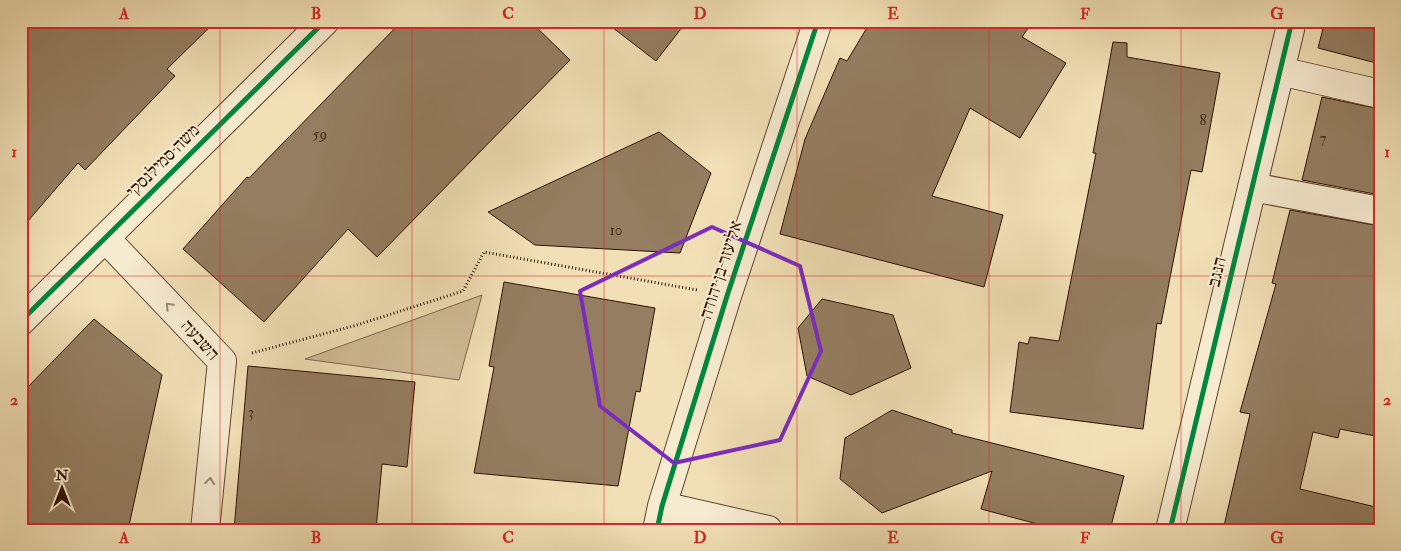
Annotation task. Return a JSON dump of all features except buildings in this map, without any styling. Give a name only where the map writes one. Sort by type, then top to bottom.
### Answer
[{"type":"street","name":"משה סמילנסקי","points":[[21,320],[325,21]]},
{"type":"street","name":"אליעזר בן יהודה","points":[[659,518],[727,296],[818,21]]},
{"type":"street","name":"הנגב","points":[[1170,530],[1292,21]]},
{"type":"street","points":[[1280,71],[1380,94]]},
{"type":"street","points":[[1252,187],[1380,211]]},
{"type":"street","name":"השבעה","points":[[105,238],[222,361],[205,530]]},
{"type":"street","points":[[659,518],[768,530]]},
{"type":"path","points":[[222,361],[357,325],[463,291],[484,252],[727,296]]},
{"type":"highlighted area","points":[[712,227],[800,266],[821,351],[780,440],[674,463],[600,406],[580,291]]},
{"type":"shaded area","points":[[482,295],[459,380],[305,359]]},
{"type":"cycle path","points":[[21,321],[325,21]]},
{"type":"cycle path","points":[[657,530],[662,506],[727,296],[818,21]]},
{"type":"cycle path","points":[[1170,530],[1292,21]]}]
